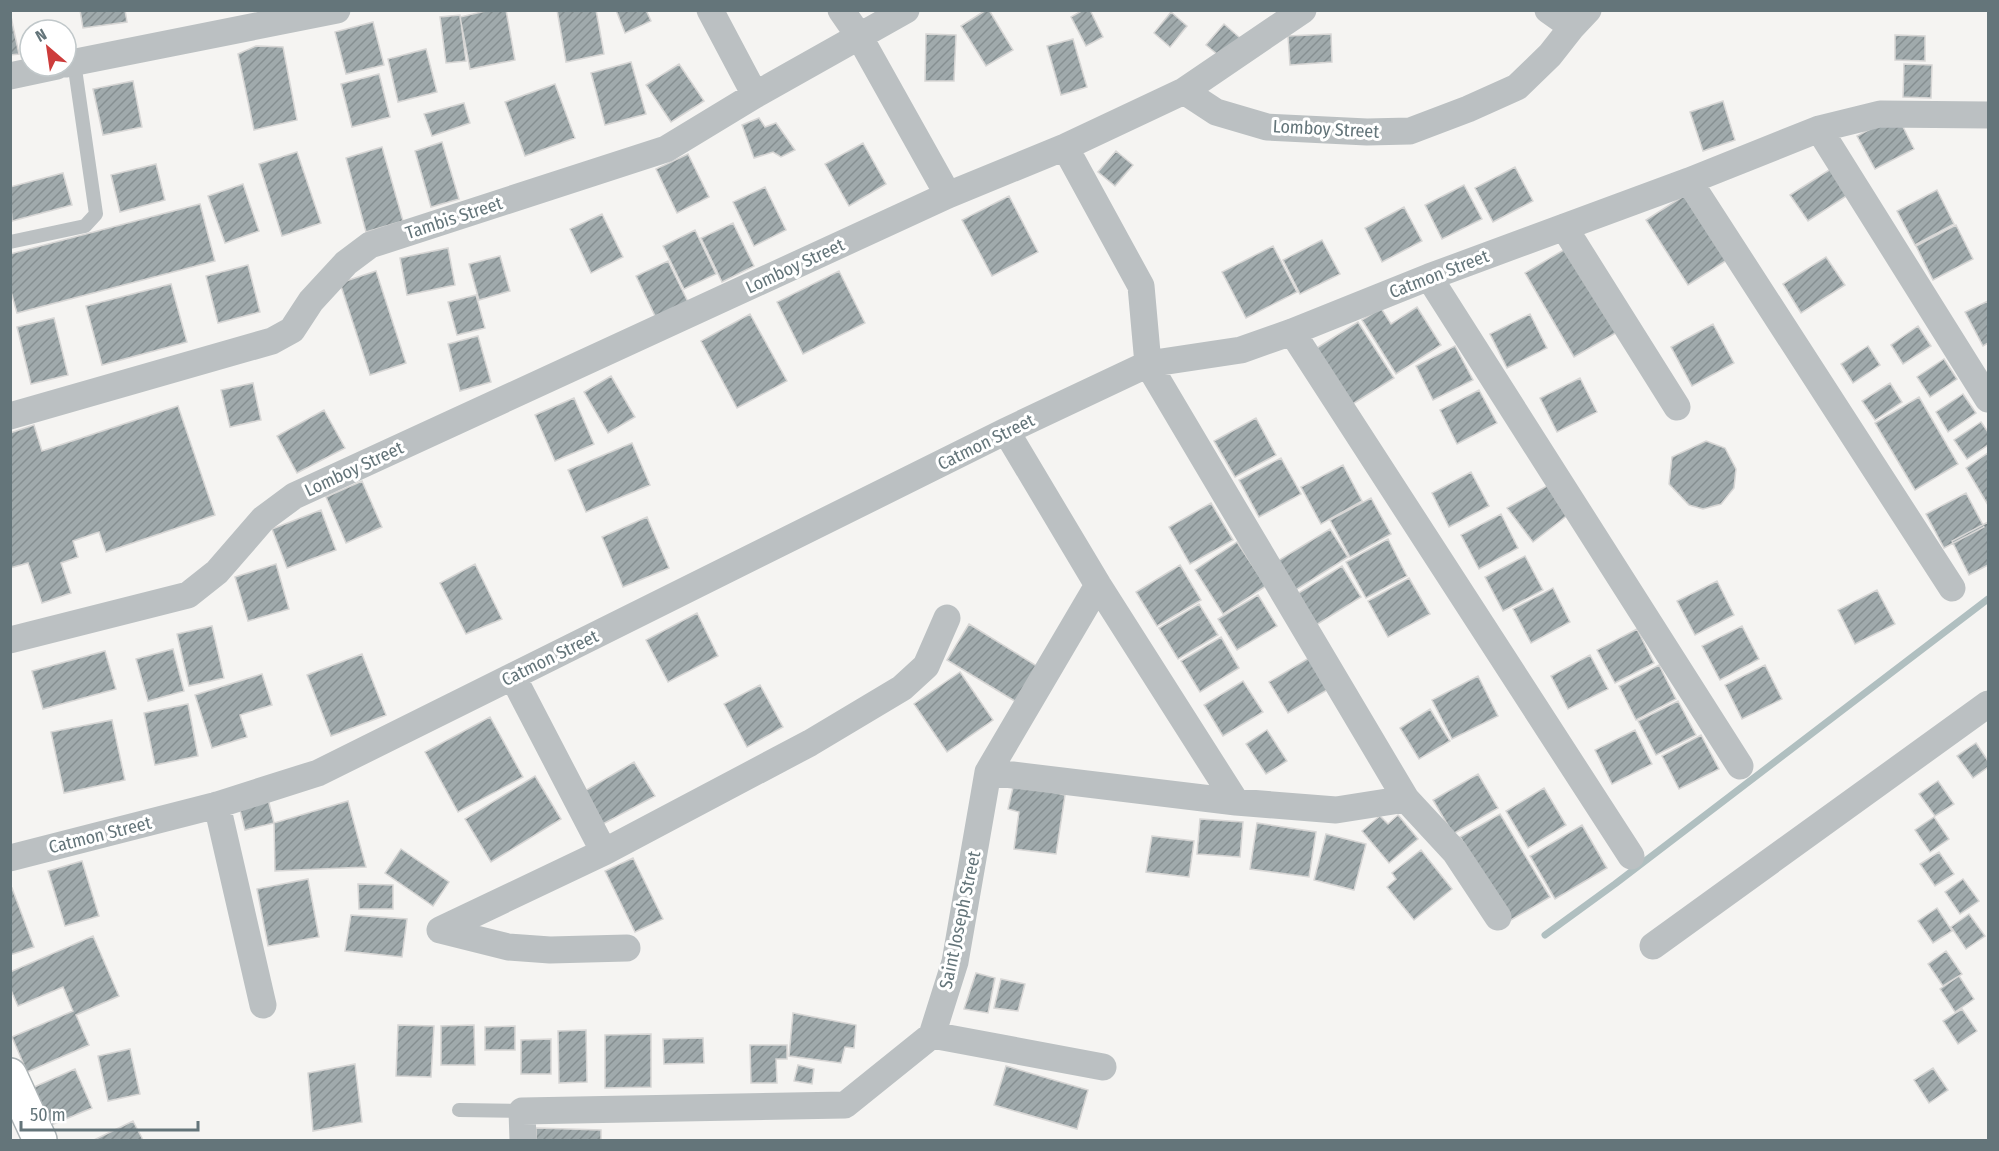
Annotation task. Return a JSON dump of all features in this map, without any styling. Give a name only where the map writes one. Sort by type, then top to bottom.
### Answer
[{"type":"main road","points":[[10,1075],[40,1140]]},
{"type":"street","points":[[78,61],[274,17],[337,10]]},
{"type":"street","points":[[710,10],[754,95]]},
{"type":"street","points":[[841,10],[859,36],[948,195]]},
{"type":"street","name":"Tambis Street","points":[[10,416],[272,341],[292,330],[311,301],[346,263],[370,245],[666,149],[754,95],[906,10]]},
{"type":"street","points":[[1184,91],[1303,10]]},
{"type":"street","points":[[1548,10],[1580,19]]},
{"type":"street","name":"Lomboy Street","points":[[10,640],[188,595],[217,572],[263,519],[294,496],[948,195],[1065,147],[1184,91],[1216,112],[1267,127],[1367,132],[1410,131],[1517,87],[1551,55],[1580,19]]},
{"type":"street","name":"Catmon Street","points":[[10,858],[217,806],[318,773],[1006,431],[1148,364],[1241,350],[1429,277],[1689,182],[1820,129],[1880,114],[1989,115]]},
{"type":"street","points":[[1820,129],[1989,399]]},
{"type":"street","points":[[1065,147],[1141,286],[1148,364],[1406,799],[1455,852],[1498,917]]},
{"type":"street","points":[[1689,182],[1952,588]]},
{"type":"street","points":[[1564,227],[1677,407]]},
{"type":"street","points":[[1429,277],[1740,766]]},
{"type":"street","points":[[1292,332],[1631,856]]},
{"type":"street","points":[[1006,431],[1098,585],[1236,802]]},
{"type":"street","name":"Saint Joseph Street","points":[[932,1035],[955,962],[988,772],[1098,585]]},
{"type":"street","points":[[627,948],[550,950],[508,947],[440,930],[604,852],[810,743],[902,688],[926,666],[947,618]]},
{"type":"street","points":[[513,677],[604,852]]},
{"type":"street","points":[[1653,946],[1989,704]]},
{"type":"street","points":[[988,772],[1236,802],[1336,810],[1406,799]]},
{"type":"street","points":[[217,806],[263,1005]]},
{"type":"street","points":[[523,1140],[522,1111],[845,1105],[932,1035],[1103,1068]]},
{"type":"lane","points":[[10,243],[84,226],[96,214],[69,78]]},
{"type":"lane","points":[[459,1110],[522,1111]]},
{"type":"building","points":[[80,10],[125,10],[127,22],[83,28]]},
{"type":"building","points":[[490,10],[506,10],[515,60],[470,69],[460,17]]},
{"type":"building","points":[[557,10],[596,10],[604,54],[566,62]]},
{"type":"building","points":[[616,10],[646,10],[651,21],[625,33]]},
{"type":"building","points":[[989,10],[1013,50],[986,66],[961,26]]},
{"type":"building","points":[[1083,10],[1090,10],[1103,37],[1086,46],[1071,17]]},
{"type":"building","points":[[10,12],[18,54],[10,55]]},
{"type":"building","points":[[1171,12],[1187,26],[1170,47],[1154,33]]},
{"type":"building","points":[[460,15],[466,61],[446,63],[440,17]]},
{"type":"building","points":[[373,22],[384,65],[346,74],[335,32]]},
{"type":"building","points":[[1224,24],[1240,38],[1223,59],[1206,45]]},
{"type":"building","points":[[926,34],[956,35],[954,81],[925,81]]},
{"type":"building","points":[[1331,34],[1332,62],[1290,65],[1288,36]]},
{"type":"building","points":[[1895,35],[1925,36],[1925,61],[1895,60]]},
{"type":"building","points":[[1073,39],[1087,87],[1061,95],[1047,46]]},
{"type":"building","points":[[256,46],[283,47],[297,120],[254,130],[238,54]]},
{"type":"building","points":[[426,49],[437,92],[398,102],[388,59]]},
{"type":"building","points":[[631,62],[646,114],[605,125],[591,73]]},
{"type":"building","points":[[679,64],[704,101],[671,122],[646,85]]},
{"type":"building","points":[[1904,64],[1932,65],[1931,98],[1903,97]]},
{"type":"building","points":[[379,74],[390,117],[352,127],[341,84]]},
{"type":"building","points":[[133,81],[142,127],[103,135],[93,89]]},
{"type":"building","points":[[555,84],[575,138],[525,156],[505,102]]},
{"type":"building","points":[[1723,101],[1735,140],[1703,151],[1690,112]]},
{"type":"building","points":[[464,103],[470,123],[432,136],[424,114]]},
{"type":"building","points":[[1897,115],[1914,149],[1875,169],[1857,136]]},
{"type":"building","points":[[759,118],[765,127],[776,123],[795,150],[781,157],[773,152],[754,158],[742,125]]},
{"type":"building","points":[[442,142],[459,199],[431,207],[415,151]]},
{"type":"building","points":[[863,143],[886,184],[849,206],[825,164]]},
{"type":"building","points":[[382,147],[403,221],[366,232],[346,158]]},
{"type":"building","points":[[1116,151],[1133,165],[1115,186],[1098,172]]},
{"type":"building","points":[[297,152],[321,223],[282,236],[259,164]]},
{"type":"building","points":[[688,154],[709,197],[677,213],[656,169]]},
{"type":"building","points":[[156,164],[165,200],[120,212],[111,175]]},
{"type":"building","points":[[1837,165],[1854,191],[1808,221],[1790,195]]},
{"type":"building","points":[[1515,167],[1533,201],[1493,222],[1475,188]]},
{"type":"building","points":[[63,173],[72,205],[12,221],[10,187]]},
{"type":"building","points":[[243,184],[259,231],[225,243],[208,196]]},
{"type":"building","points":[[1464,185],[1482,219],[1442,239],[1425,205]]},
{"type":"building","points":[[765,187],[786,230],[754,246],[733,202]]},
{"type":"building","points":[[1937,190],[1954,224],[1915,245],[1897,211]]},
{"type":"building","points":[[1685,195],[1727,260],[1688,285],[1646,220]]},
{"type":"building","points":[[1009,196],[1038,252],[992,276],[962,220]]},
{"type":"building","points":[[200,204],[215,261],[17,313],[10,288],[10,254]]},
{"type":"building","points":[[1404,207],[1422,241],[1382,262],[1365,228]]},
{"type":"building","points":[[602,214],[623,257],[591,273],[570,229]]},
{"type":"building","points":[[733,223],[754,266],[722,282],[701,238]]},
{"type":"building","points":[[1956,225],[1973,259],[1933,280],[1916,246]]},
{"type":"building","points":[[695,230],[716,274],[684,289],[663,246]]},
{"type":"building","points":[[1322,240],[1340,274],[1300,294],[1283,260]]},
{"type":"building","points":[[1572,245],[1621,330],[1574,357],[1525,273]]},
{"type":"building","points":[[1273,246],[1297,292],[1246,318],[1222,272]]},
{"type":"building","points":[[448,248],[455,285],[407,295],[400,258]]},
{"type":"building","points":[[500,256],[510,291],[479,300],[469,264]]},
{"type":"building","points":[[1826,257],[1845,285],[1801,313],[1783,284]]},
{"type":"building","points":[[668,261],[689,304],[657,320],[636,276]]},
{"type":"building","points":[[248,265],[260,312],[218,323],[206,276]]},
{"type":"building","points":[[376,271],[406,363],[370,375],[340,283]]},
{"type":"building","points":[[839,271],[865,323],[803,354],[777,302]]},
{"type":"building","points":[[171,284],[187,342],[102,365],[86,306]]},
{"type":"building","points":[[476,295],[485,328],[457,335],[448,302]]},
{"type":"building","points":[[1988,301],[1988,343],[1983,346],[1965,312]]},
{"type":"building","points":[[1417,307],[1441,345],[1396,374],[1362,320],[1381,308],[1391,324]]},
{"type":"building","points":[[750,314],[787,381],[737,408],[701,341]]},
{"type":"building","points":[[1530,314],[1547,348],[1507,368],[1490,334]]},
{"type":"building","points":[[54,318],[68,375],[31,384],[17,327]]},
{"type":"building","points":[[1358,322],[1394,378],[1348,407],[1312,351]]},
{"type":"building","points":[[1713,324],[1734,363],[1692,386],[1671,347]]},
{"type":"building","points":[[1918,326],[1931,346],[1903,364],[1891,345]]},
{"type":"building","points":[[478,336],[491,382],[460,391],[448,344]]},
{"type":"building","points":[[1455,346],[1473,380],[1433,400],[1416,366]]},
{"type":"building","points":[[1868,346],[1880,365],[1853,383],[1841,364]]},
{"type":"building","points":[[1944,359],[1957,379],[1930,397],[1917,377]]},
{"type":"building","points":[[611,376],[635,417],[608,433],[584,392]]},
{"type":"building","points":[[1580,378],[1597,412],[1557,432],[1540,398]]},
{"type":"building","points":[[253,383],[261,420],[230,427],[221,390]]},
{"type":"building","points":[[1890,383],[1902,402],[1875,420],[1862,401]]},
{"type":"building","points":[[1479,390],[1497,423],[1457,444],[1440,410]]},
{"type":"building","points":[[1963,394],[1976,413],[1948,432],[1936,412]]},
{"type":"building","points":[[1919,397],[1958,464],[1915,490],[1875,423]]},
{"type":"building","points":[[574,398],[594,444],[555,461],[535,415]]},
{"type":"building","points":[[178,406],[215,515],[106,552],[99,532],[73,541],[78,557],[61,563],[71,593],[42,603],[28,563],[10,568],[10,433],[34,425],[42,451]]},
{"type":"building","points":[[324,410],[345,448],[297,473],[277,436]]},
{"type":"building","points":[[1256,418],[1276,455],[1235,477],[1214,441]]},
{"type":"building","points":[[1981,422],[1988,432],[1988,445],[1967,459],[1954,440]]},
{"type":"building","points":[[1706,441],[1725,448],[1736,469],[1734,488],[1721,504],[1703,509],[1689,505],[1669,484],[1672,457]]},
{"type":"building","points":[[632,443],[650,485],[586,512],[568,470]]},
{"type":"building","points":[[1988,453],[1988,505],[1966,468]]},
{"type":"building","points":[[1281,458],[1301,494],[1259,517],[1239,480]]},
{"type":"building","points":[[1343,465],[1362,501],[1321,524],[1301,487]]},
{"type":"building","points":[[1471,472],[1489,506],[1449,527],[1432,493]]},
{"type":"building","points":[[362,481],[382,527],[346,543],[326,497]]},
{"type":"building","points":[[1556,481],[1573,511],[1533,542],[1507,508]]},
{"type":"building","points":[[1966,493],[1984,527],[1944,548],[1926,514]]},
{"type":"building","points":[[1371,498],[1391,534],[1350,557],[1330,520]]},
{"type":"building","points":[[1211,503],[1233,540],[1190,564],[1169,527]]},
{"type":"building","points":[[321,510],[336,550],[287,568],[272,529]]},
{"type":"building","points":[[1501,514],[1518,548],[1479,569],[1461,535]]},
{"type":"building","points":[[647,517],[669,568],[623,587],[602,537]]},
{"type":"building","points":[[1988,522],[1988,565],[1969,575],[1952,541]]},
{"type":"building","points":[[1330,529],[1348,557],[1294,591],[1276,562]]},
{"type":"building","points":[[1388,539],[1407,576],[1366,598],[1346,562]]},
{"type":"building","points":[[1237,542],[1266,586],[1223,614],[1195,570]]},
{"type":"building","points":[[1525,556],[1543,590],[1503,611],[1485,577]]},
{"type":"building","points":[[276,564],[289,609],[248,621],[235,577]]},
{"type":"building","points":[[475,564],[502,619],[466,634],[440,583]]},
{"type":"building","points":[[1180,565],[1201,600],[1157,626],[1136,592]]},
{"type":"building","points":[[1342,566],[1361,597],[1316,625],[1297,594]]},
{"type":"building","points":[[1409,578],[1430,614],[1388,637],[1368,601]]},
{"type":"building","points":[[1717,581],[1734,615],[1695,635],[1677,601]]},
{"type":"building","points":[[1553,588],[1570,622],[1531,643],[1513,609]]},
{"type":"building","points":[[1877,590],[1895,624],[1855,644],[1838,610]]},
{"type":"building","points":[[1258,595],[1277,626],[1237,650],[1218,619]]},
{"type":"building","points":[[1199,604],[1218,635],[1178,659],[1159,628]]},
{"type":"building","points":[[697,613],[718,656],[668,682],[646,640]]},
{"type":"building","points":[[969,624],[1040,668],[1018,703],[947,660]]},
{"type":"building","points":[[212,626],[224,678],[189,686],[177,634]]},
{"type":"building","points":[[1742,626],[1759,659],[1720,680],[1702,646]]},
{"type":"building","points":[[1637,629],[1654,663],[1615,683],[1597,650]]},
{"type":"building","points":[[1221,637],[1239,668],[1200,692],[1181,661]]},
{"type":"building","points":[[173,649],[184,691],[148,701],[136,659]]},
{"type":"building","points":[[105,651],[116,689],[43,709],[32,671]]},
{"type":"building","points":[[362,654],[386,715],[331,736],[307,675]]},
{"type":"building","points":[[1590,655],[1608,689],[1568,709],[1551,676]]},
{"type":"building","points":[[1309,658],[1327,690],[1288,713],[1269,682]]},
{"type":"building","points":[[1659,665],[1676,699],[1636,720],[1619,686]]},
{"type":"building","points":[[1765,665],[1782,699],[1742,719],[1725,685]]},
{"type":"building","points":[[960,672],[993,720],[947,752],[914,704]]},
{"type":"building","points":[[262,674],[272,705],[240,715],[247,737],[212,748],[195,695]]},
{"type":"building","points":[[1478,676],[1498,716],[1452,739],[1432,700]]},
{"type":"building","points":[[1243,681],[1263,712],[1223,736],[1204,705]]},
{"type":"building","points":[[760,685],[783,727],[747,747],[724,704]]},
{"type":"building","points":[[1678,701],[1696,735],[1656,755],[1638,721]]},
{"type":"building","points":[[188,704],[198,756],[155,765],[144,713]]},
{"type":"building","points":[[1430,709],[1450,741],[1419,759],[1400,728]]},
{"type":"building","points":[[490,717],[523,777],[458,812],[425,752]]},
{"type":"building","points":[[112,720],[125,780],[64,793],[51,732]]},
{"type":"building","points":[[1267,730],[1287,761],[1266,774],[1246,744]]},
{"type":"building","points":[[1635,730],[1652,764],[1612,784],[1595,750]]},
{"type":"building","points":[[1701,735],[1719,769],[1679,789],[1662,756]]},
{"type":"building","points":[[1976,743],[1988,761],[1988,767],[1973,778],[1957,756]]},
{"type":"building","points":[[634,762],[655,796],[601,825],[583,792]]},
{"type":"building","points":[[1478,774],[1498,808],[1453,834],[1433,800]]},
{"type":"building","points":[[535,776],[561,819],[491,862],[465,819]]},
{"type":"building","points":[[1938,781],[1954,804],[1935,816],[1919,794]]},
{"type":"building","points":[[1014,783],[1065,795],[1056,854],[1014,849],[1019,812],[1008,809]]},
{"type":"building","points":[[1544,788],[1566,825],[1528,848],[1506,811]]},
{"type":"building","points":[[268,799],[274,823],[245,830],[239,806]]},
{"type":"building","points":[[348,801],[366,867],[275,871],[274,823]]},
{"type":"building","points":[[1500,814],[1550,897],[1511,920],[1460,837]]},
{"type":"building","points":[[1398,815],[1418,839],[1389,863],[1362,831],[1380,816],[1388,824]]},
{"type":"building","points":[[1934,817],[1949,839],[1930,852],[1915,830]]},
{"type":"building","points":[[1200,819],[1243,822],[1240,857],[1197,854]]},
{"type":"building","points":[[1257,823],[1316,832],[1309,877],[1250,869]]},
{"type":"building","points":[[1582,825],[1607,868],[1555,899],[1530,856]]},
{"type":"building","points":[[1326,834],[1366,844],[1354,890],[1314,880]]},
{"type":"building","points":[[1152,836],[1194,841],[1189,877],[1146,872]]},
{"type":"building","points":[[401,849],[449,882],[433,906],[385,873]]},
{"type":"building","points":[[1421,850],[1452,889],[1414,920],[1387,887],[1396,879],[1392,873]]},
{"type":"building","points":[[1939,852],[1954,874],[1935,886],[1920,864]]},
{"type":"building","points":[[633,858],[663,919],[635,932],[605,871]]},
{"type":"building","points":[[82,861],[99,916],[65,926],[48,871]]},
{"type":"building","points":[[308,879],[319,937],[268,946],[257,889]]},
{"type":"building","points":[[1963,879],[1979,901],[1960,914],[1945,892]]},
{"type":"building","points":[[358,884],[393,885],[393,909],[359,909]]},
{"type":"building","points":[[12,888],[34,947],[10,955],[10,889]]},
{"type":"building","points":[[1937,908],[1952,931],[1933,943],[1918,921]]},
{"type":"building","points":[[1969,914],[1985,936],[1966,949],[1951,927]]},
{"type":"building","points":[[351,915],[407,919],[402,957],[345,951]]},
{"type":"building","points":[[93,936],[119,996],[76,1015],[89,1045],[27,1072],[12,1037],[73,1011],[63,987],[18,1006],[10,988],[10,972]]},
{"type":"building","points":[[1946,951],[1962,974],[1943,986],[1928,964]]},
{"type":"building","points":[[976,973],[995,978],[988,1013],[964,1009]]},
{"type":"building","points":[[1959,976],[1974,999],[1955,1012],[1940,989]]},
{"type":"building","points":[[1001,979],[1025,984],[1018,1011],[994,1008]]},
{"type":"building","points":[[1962,1009],[1977,1031],[1958,1044],[1943,1021]]},
{"type":"building","points":[[793,1013],[856,1025],[854,1048],[845,1047],[841,1063],[789,1056]]},
{"type":"building","points":[[398,1025],[434,1026],[431,1077],[396,1076]]},
{"type":"building","points":[[474,1025],[475,1065],[441,1065],[441,1026]]},
{"type":"building","points":[[515,1026],[515,1050],[485,1050],[485,1027]]},
{"type":"building","points":[[586,1030],[587,1082],[559,1083],[558,1031]]},
{"type":"building","points":[[651,1034],[651,1087],[605,1088],[605,1035]]},
{"type":"building","points":[[703,1038],[704,1063],[664,1064],[663,1039]]},
{"type":"building","points":[[551,1039],[551,1074],[521,1074],[521,1040]]},
{"type":"building","points":[[750,1045],[787,1045],[787,1059],[776,1059],[777,1083],[751,1083]]},
{"type":"building","points":[[130,1049],[140,1094],[108,1101],[98,1056]]},
{"type":"building","points":[[355,1064],[362,1122],[313,1131],[308,1073]]},
{"type":"building","points":[[798,1065],[814,1069],[812,1084],[794,1081]]},
{"type":"building","points":[[1006,1066],[1088,1090],[1077,1129],[994,1105]]},
{"type":"building","points":[[1933,1068],[1948,1090],[1929,1103],[1914,1080]]},
{"type":"building","points":[[75,1069],[92,1108],[49,1126],[32,1088]]},
{"type":"building","points":[[133,1121],[143,1140],[94,1140]]},
{"type":"building","points":[[536,1128],[601,1130],[601,1140],[536,1140]]},
{"type":"waterway","points":[[1545,935],[1988,599]]}]
